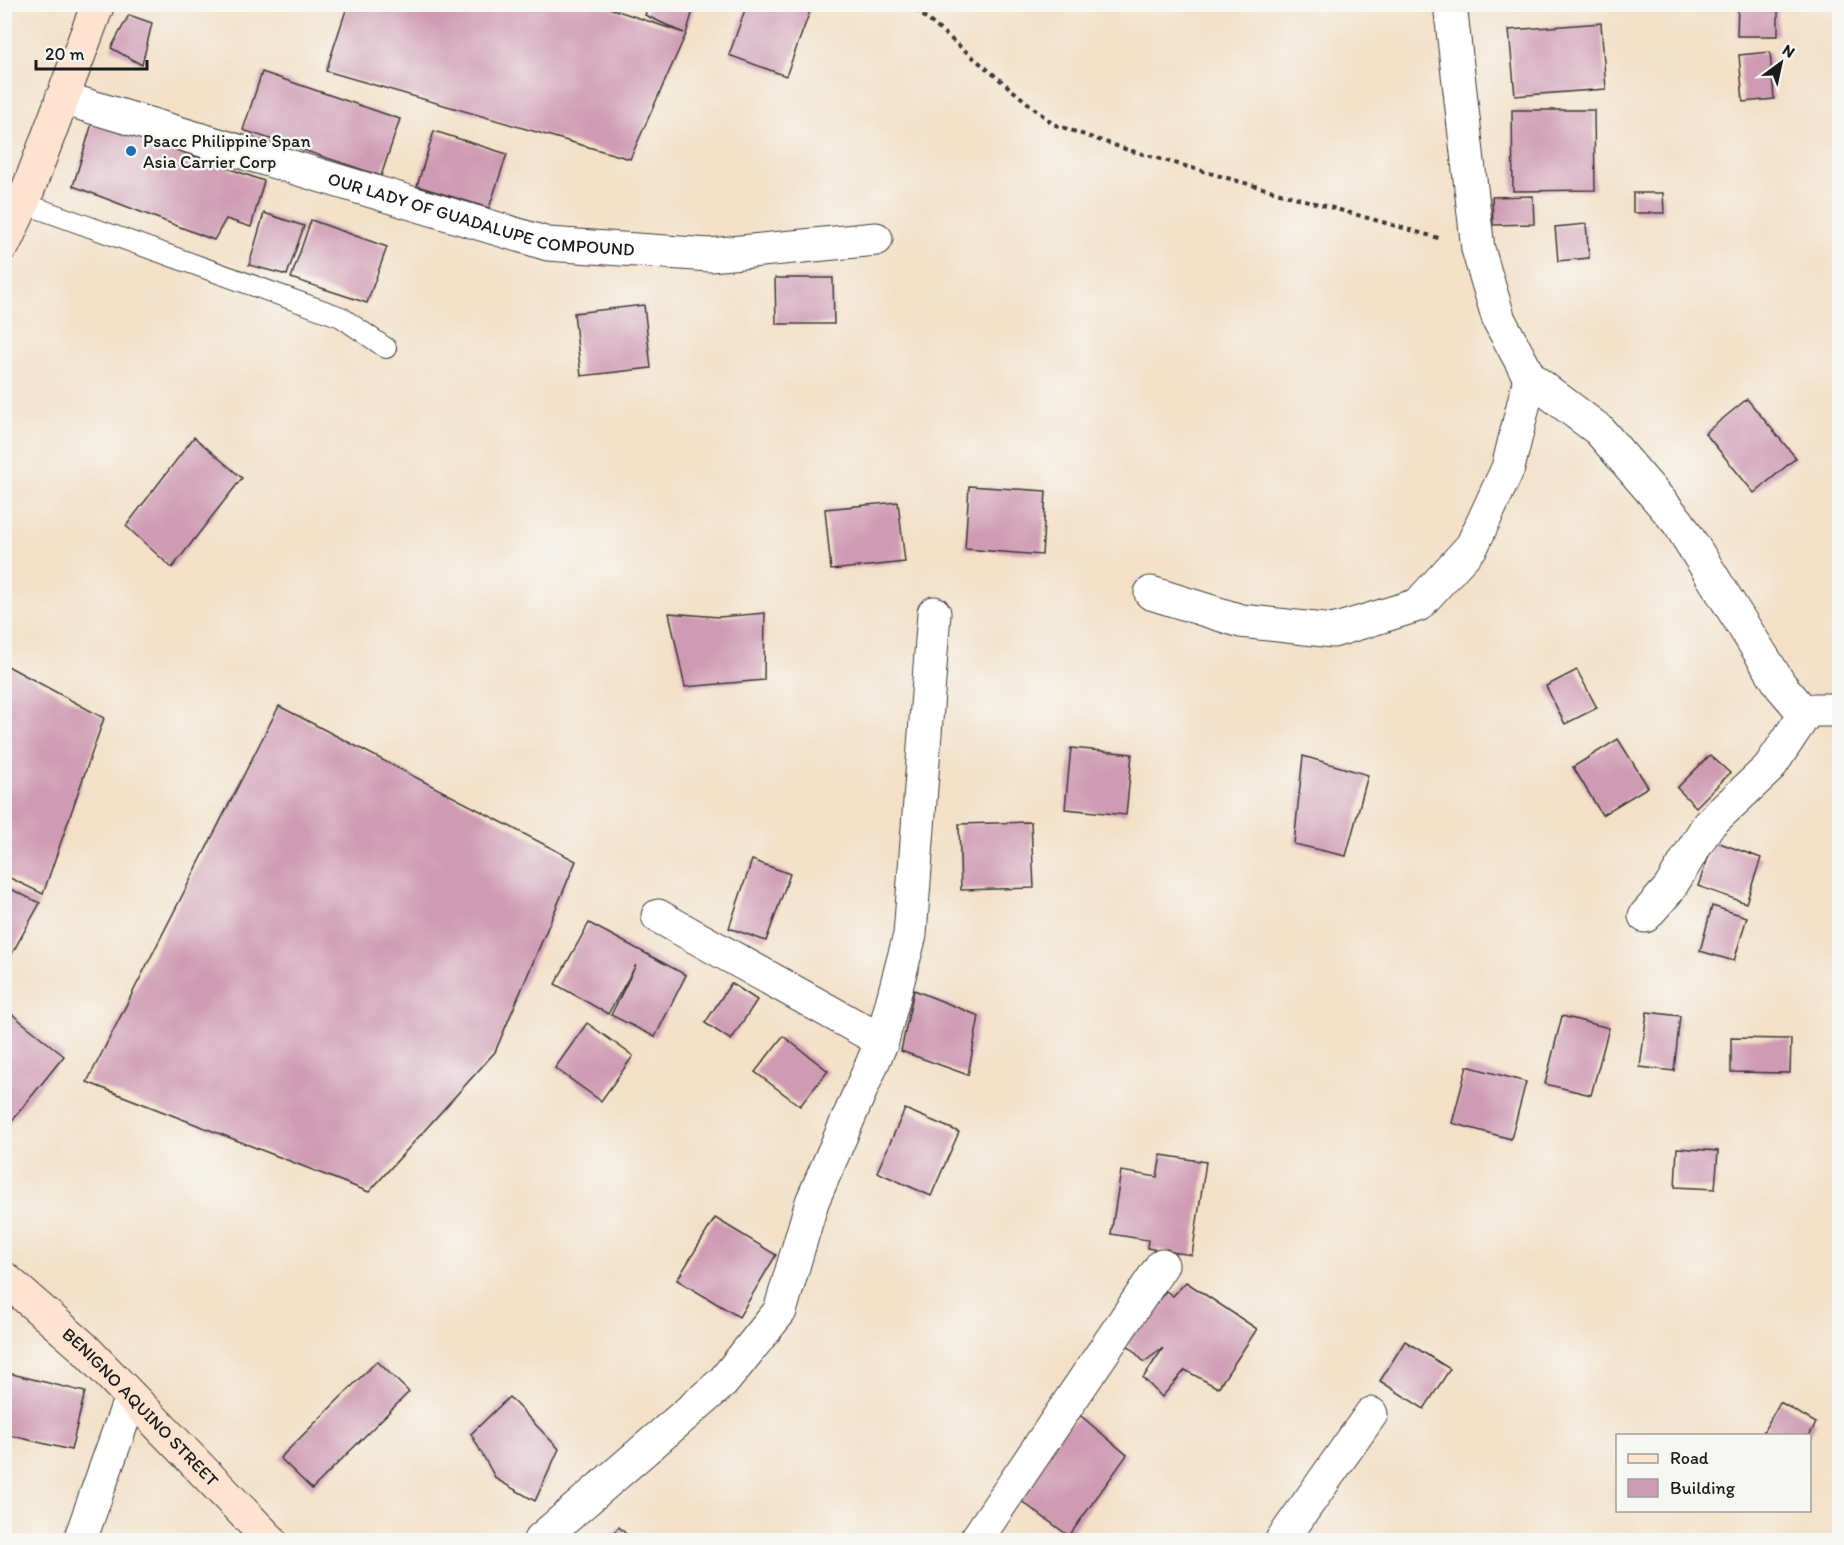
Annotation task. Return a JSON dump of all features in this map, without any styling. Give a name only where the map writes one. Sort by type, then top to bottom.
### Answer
[{"type":"main road","points":[[4,244],[23,203],[98,4]]},
{"type":"main road","name":"BENIGNO AQUINO STREET","points":[[4,1278],[82,1346],[270,1540]]},
{"type":"street","points":[[1450,4],[1478,249],[1499,320],[1530,378],[1599,430],[1678,522],[1781,686],[1805,714]]},
{"type":"street","name":"OUR LADY OF GUADALUPE COMPOUND","points":[[62,98],[548,244],[710,255],[876,239]]},
{"type":"street","points":[[1151,593],[1241,621],[1333,632],[1418,605],[1472,546],[1508,468],[1530,378]]},
{"type":"street","points":[[540,1540],[723,1382],[780,1311],[812,1202],[882,1041],[910,935],[934,613]]},
{"type":"street","points":[[1645,916],[1669,889],[1708,825],[1769,768],[1805,714],[1814,710],[1839,710]]},
{"type":"street","points":[[658,916],[882,1041]]},
{"type":"street","points":[[976,1540],[1162,1265]]},
{"type":"street","points":[[80,1540],[131,1396]]},
{"type":"street","points":[[1282,1540],[1371,1414]]},
{"type":"lane","points":[[23,203],[341,317],[386,348]]},
{"type":"path","points":[[909,4],[1053,124],[1125,149],[1478,249]]},
{"type":"building","points":[[348,4],[597,4],[684,33],[645,15],[649,4],[695,4],[686,34],[630,159],[326,71]]},
{"type":"building","points":[[747,4],[812,6],[786,76],[729,55]]},
{"type":"building","points":[[1738,4],[1778,4],[1778,36],[1737,36]]},
{"type":"building","points":[[129,15],[152,23],[142,65],[111,48]]},
{"type":"building","points":[[1601,23],[1606,89],[1515,96],[1509,30]]},
{"type":"building","points":[[1770,52],[1774,99],[1743,102],[1739,55]]},
{"type":"building","points":[[262,72],[400,119],[381,176],[243,130]]},
{"type":"building","points":[[1512,110],[1594,110],[1595,190],[1513,191]]},
{"type":"building","name":"Psacc Philippine Span Asia Carrier Corp","points":[[93,120],[264,181],[251,227],[226,219],[214,240],[73,186]]},
{"type":"building","points":[[434,131],[507,154],[489,208],[417,186]]},
{"type":"building","points":[[1633,193],[1663,193],[1664,213],[1633,213]]},
{"type":"building","points":[[1533,196],[1534,224],[1493,225],[1492,197]]},
{"type":"building","points":[[264,213],[304,226],[287,275],[249,265]]},
{"type":"building","points":[[311,220],[387,247],[367,303],[291,278]]},
{"type":"building","points":[[1586,224],[1589,258],[1558,261],[1555,227]]},
{"type":"building","points":[[775,278],[833,278],[834,324],[776,324]]},
{"type":"building","points":[[644,305],[651,368],[581,376],[574,313]]},
{"type":"building","points":[[1747,399],[1796,458],[1754,493],[1705,433]]},
{"type":"building","points":[[194,437],[242,478],[172,568],[126,526]]},
{"type":"building","points":[[969,486],[1046,491],[1042,555],[965,549]]},
{"type":"building","points":[[898,502],[905,562],[831,570],[825,509]]},
{"type":"building","points":[[669,613],[719,617],[765,613],[764,680],[685,687]]},
{"type":"building","points":[[4,664],[104,718],[43,894],[4,875]]},
{"type":"building","points":[[1577,670],[1597,708],[1565,724],[1546,686]]},
{"type":"building","points":[[279,706],[576,861],[495,1052],[369,1192],[87,1082]]},
{"type":"building","points":[[1618,739],[1648,787],[1602,815],[1573,767]]},
{"type":"building","points":[[1071,748],[1132,754],[1126,815],[1065,809]]},
{"type":"building","points":[[1710,755],[1730,773],[1696,807],[1677,788]]},
{"type":"building","points":[[1303,756],[1368,775],[1346,856],[1294,844]]},
{"type":"building","points":[[1031,822],[1034,888],[961,890],[959,824]]},
{"type":"building","points":[[1714,841],[1761,858],[1746,903],[1698,886]]},
{"type":"building","points":[[752,860],[790,874],[766,941],[729,928]]},
{"type":"building","points":[[4,886],[40,903],[4,968]]},
{"type":"building","points":[[1712,906],[1747,917],[1734,961],[1700,951]]},
{"type":"building","points":[[589,923],[686,975],[655,1037],[611,1015],[636,965],[608,1014],[555,984]]},
{"type":"building","points":[[731,983],[757,1000],[731,1040],[705,1023]]},
{"type":"building","points":[[914,990],[979,1016],[968,1075],[901,1051]]},
{"type":"building","points":[[8,1011],[64,1056],[10,1123],[4,1119],[4,1015]]},
{"type":"building","points":[[1647,1012],[1680,1016],[1674,1071],[1640,1067]]},
{"type":"building","points":[[1562,1016],[1609,1028],[1591,1095],[1545,1084]]},
{"type":"building","points":[[587,1023],[633,1056],[601,1101],[555,1068]]},
{"type":"building","points":[[783,1036],[828,1071],[800,1106],[755,1072]]},
{"type":"building","points":[[1731,1038],[1791,1039],[1790,1073],[1731,1072]]},
{"type":"building","points":[[1467,1066],[1526,1082],[1511,1139],[1452,1123]]},
{"type":"building","points":[[905,1109],[959,1132],[931,1196],[877,1172]]},
{"type":"building","points":[[1677,1148],[1718,1151],[1715,1189],[1675,1187]]},
{"type":"building","points":[[1161,1155],[1206,1162],[1192,1255],[1147,1248],[1148,1240],[1111,1234],[1121,1171],[1157,1177]]},
{"type":"building","points":[[715,1218],[776,1255],[739,1317],[677,1280]]},
{"type":"building","points":[[1186,1282],[1257,1329],[1218,1388],[1185,1370],[1162,1397],[1143,1378],[1163,1348],[1144,1362],[1124,1341],[1166,1291],[1173,1296]]},
{"type":"building","points":[[1405,1341],[1450,1369],[1424,1409],[1380,1381]]},
{"type":"building","points":[[377,1361],[409,1392],[312,1489],[280,1458]]},
{"type":"building","points":[[8,1373],[85,1392],[71,1450],[4,1434],[4,1387]]},
{"type":"building","points":[[509,1397],[559,1449],[535,1501],[496,1479],[471,1434]]},
{"type":"building","points":[[1780,1402],[1816,1423],[1810,1434],[1762,1434]]},
{"type":"building","points":[[1081,1416],[1127,1455],[1069,1536],[1020,1500],[1060,1433]]},
{"type":"building","points":[[619,1527],[632,1540],[606,1540]]},
{"type":"place","name":"Psacc Philippine Span Asia Carrier Corp","points":[[131,151]]}]
